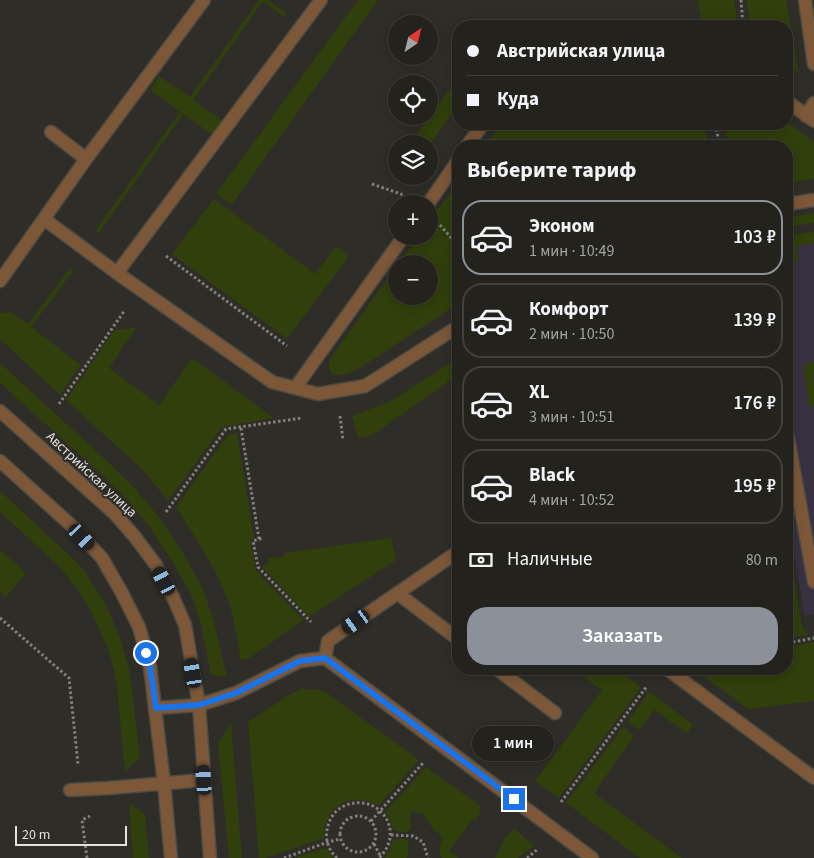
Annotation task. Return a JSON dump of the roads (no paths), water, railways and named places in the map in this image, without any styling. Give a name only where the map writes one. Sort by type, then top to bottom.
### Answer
[{"type":"street","points":[[0,281],[86,159],[204,0]]},
{"type":"street","points":[[117,273],[321,0]]},
{"type":"street","points":[[804,0],[814,64]]},
{"type":"street","points":[[793,106],[810,118],[814,104]]},
{"type":"street","points":[[50,132],[86,159]]},
{"type":"street","points":[[434,195],[452,169]]},
{"type":"street","points":[[793,203],[814,200]]},
{"type":"street","points":[[44,219],[272,382],[318,394],[364,386],[452,330]]},
{"type":"street","points":[[295,388],[398,245]]},
{"type":"street","name":"Австрийская улица","points":[[0,411],[115,514],[156,565],[173,597],[185,625],[199,705],[210,858]]},
{"type":"street","points":[[0,462],[73,527],[102,558],[122,593],[138,627],[150,666],[171,858]]},
{"type":"street","points":[[793,464],[814,582]]},
{"type":"street","points":[[325,658],[328,641],[452,556]]},
{"type":"street","points":[[397,593],[452,635]]},
{"type":"street","points":[[156,708],[199,705],[236,693],[300,661],[325,658],[592,858]]},
{"type":"street","points":[[505,675],[554,713]]},
{"type":"street","points":[[674,675],[814,778]]},
{"type":"street","points":[[70,790],[204,780]]}]
